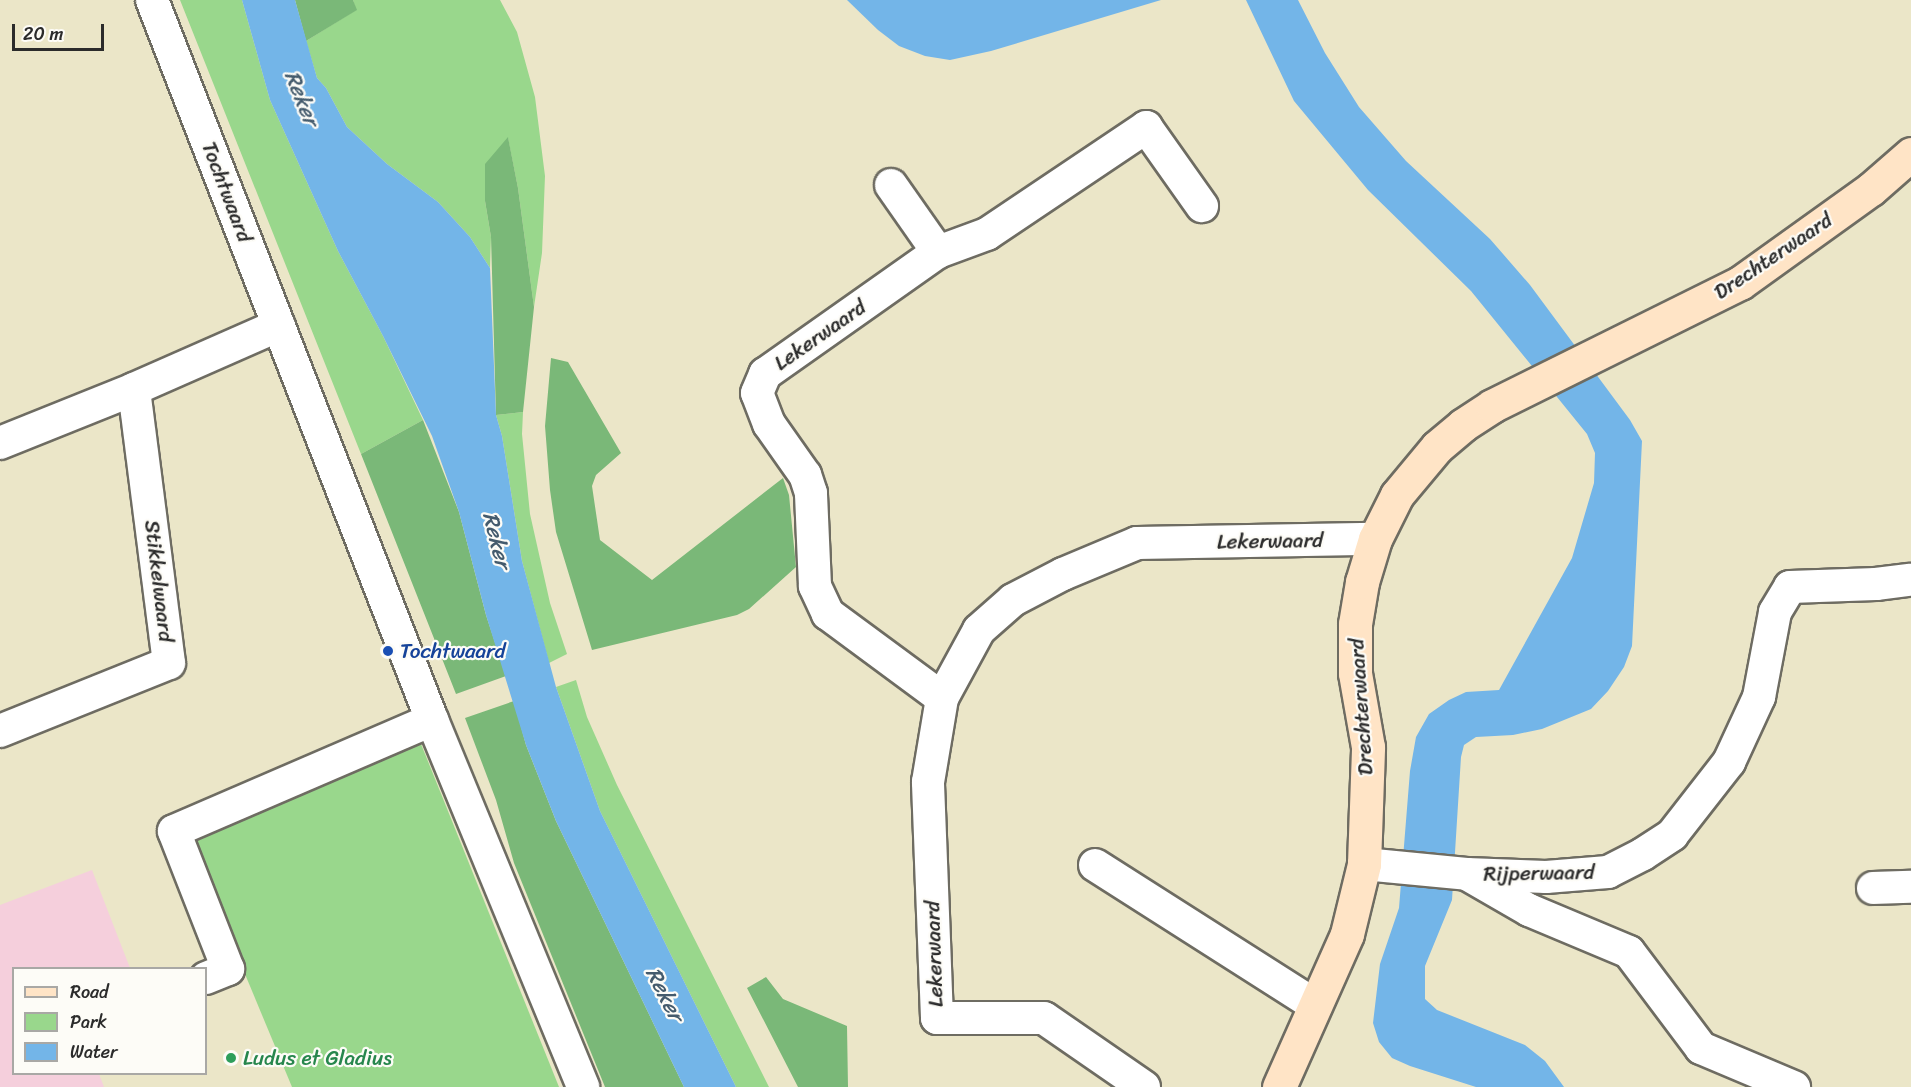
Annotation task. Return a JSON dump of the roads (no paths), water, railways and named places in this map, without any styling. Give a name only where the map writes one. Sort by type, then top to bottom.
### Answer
[{"type":"street","name":"Tochtwaard","points":[[152,0],[432,720],[583,1087]]},
{"type":"street","name":"Lekerwaard","points":[[942,698],[828,614],[815,586],[811,494],[805,475],[769,424],[758,393],[765,374],[938,252],[987,234],[1146,128],[1202,206]]},
{"type":"street","name":"Drechterwaard","points":[[1279,1087],[1377,865],[1368,747],[1355,673],[1355,624],[1362,582],[1375,539],[1397,495],[1437,447],[1462,425],[1533,385],[1740,283],[1910,158]]},
{"type":"street","points":[[891,185],[938,252]]},
{"type":"street","points":[[0,443],[134,389],[279,325]]},
{"type":"street","name":"Stikkelwaard","points":[[0,731],[169,663],[134,389]]},
{"type":"street","name":"Lekerwaard","points":[[1144,1087],[1044,1018],[937,1018],[928,782],[942,698],[979,630],[1013,600],[1063,574],[1137,543],[1375,539]]},
{"type":"street","name":"Rijperwaard","points":[[1467,874],[1546,877],[1608,872],[1672,836],[1729,762],[1759,697],[1775,612],[1790,587],[1911,580]]},
{"type":"street","points":[[207,978],[228,969],[174,831],[432,720]]},
{"type":"street","points":[[1095,865],[1316,1006]]},
{"type":"street","points":[[1377,865],[1467,874]]},
{"type":"street","name":"Rijperwaard","points":[[1467,874],[1529,910],[1629,952],[1701,1048],[1794,1087]]},
{"type":"street","points":[[1873,888],[1911,887]]},
{"type":"water","name":"Reker","points":[[242,0],[295,0],[317,78],[326,88],[347,127],[387,164],[438,202],[470,237],[490,268],[496,415],[502,436],[522,561],[556,687],[600,811],[736,1087],[684,1087],[556,821],[526,745],[486,615],[459,512],[432,436],[338,251],[270,100]]},
{"type":"water","points":[[847,0],[1161,0],[991,51],[950,60],[925,56],[899,46],[878,30]]},
{"type":"water","points":[[1246,0],[1298,0],[1325,53],[1359,107],[1406,161],[1490,239],[1530,285],[1630,420],[1642,441],[1632,646],[1624,667],[1608,691],[1591,709],[1542,729],[1513,735],[1476,737],[1464,745],[1461,757],[1452,900],[1425,966],[1425,999],[1437,1010],[1525,1045],[1545,1061],[1564,1087],[1476,1087],[1410,1066],[1392,1058],[1379,1042],[1373,1023],[1380,964],[1399,908],[1410,771],[1416,737],[1429,714],[1449,700],[1466,692],[1499,690],[1572,558],[1594,483],[1595,453],[1587,434],[1471,291],[1368,190],[1294,101]]},
{"type":"place","name":"Tochtwaard","points":[[388,651]]},
{"type":"place","name":"Ludus et Gladius","points":[[231,1058]]}]
